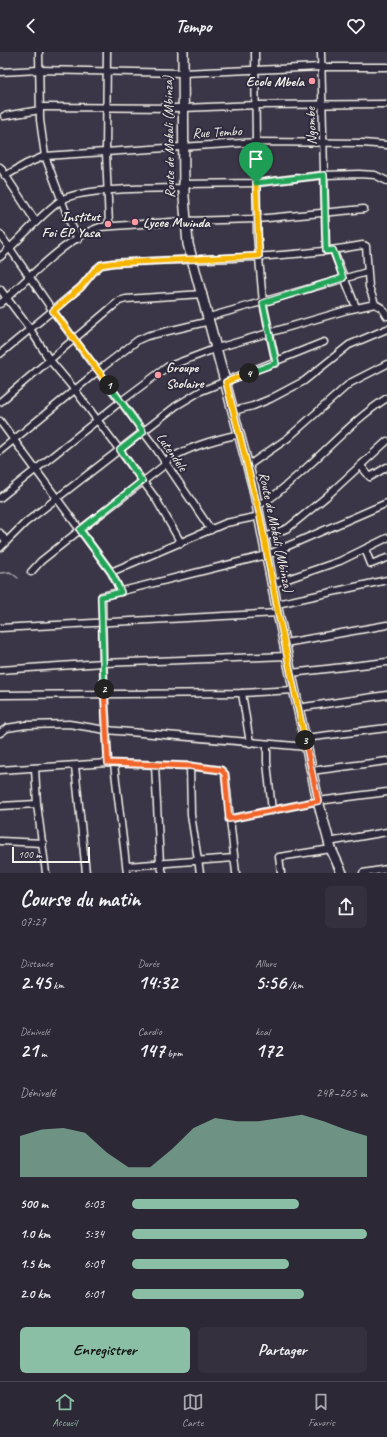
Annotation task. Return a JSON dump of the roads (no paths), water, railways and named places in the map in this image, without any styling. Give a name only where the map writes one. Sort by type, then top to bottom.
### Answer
[{"type":"street","points":[[40,52],[40,108],[45,156],[61,200],[78,239]]},
{"type":"street","points":[[107,52],[106,152],[109,225]]},
{"type":"street","name":"Route de Mokali (Mbinza)","points":[[183,52],[182,108],[185,221],[192,259],[203,294],[258,505],[263,538],[297,708],[318,801],[330,846],[342,873]]},
{"type":"street","points":[[255,52],[257,105],[256,183],[259,256],[263,303],[268,333],[276,363]]},
{"type":"street","name":"Ngombe","points":[[321,52],[325,213],[330,251],[356,307]]},
{"type":"street","points":[[0,72],[39,70],[183,73],[321,67],[387,67]]},
{"type":"street","points":[[4,116],[40,108],[182,108],[257,105],[387,104]]},
{"type":"street","name":"Rue Tembo","points":[[6,176],[26,164],[45,156],[257,142],[323,142],[387,145]]},
{"type":"street","points":[[0,168],[36,222]]},
{"type":"street","points":[[0,256],[61,200],[78,194],[184,186],[256,183],[324,175],[375,175],[387,182]]},
{"type":"street","points":[[0,304],[78,239],[92,230],[109,225],[257,219],[364,208]]},
{"type":"street","name":"Lutendele","points":[[0,234],[53,311],[99,370],[120,402],[165,463],[210,530]]},
{"type":"street","points":[[0,354],[53,311],[101,265],[330,251],[365,245],[369,287],[375,304]]},
{"type":"street","points":[[0,451],[138,340],[147,336],[367,272]]},
{"type":"street","points":[[0,289],[30,329],[49,359],[98,420],[156,499],[181,543]]},
{"type":"street","points":[[0,402],[74,337],[119,301],[126,299],[203,294]]},
{"type":"street","points":[[0,498],[120,402],[167,367],[217,348],[356,307],[375,304],[382,308],[387,316]]},
{"type":"street","points":[[233,411],[253,406],[270,399],[304,381],[349,345],[387,328]]},
{"type":"street","points":[[0,548],[25,523],[176,406],[202,391],[276,363],[324,342]]},
{"type":"street","points":[[248,465],[288,438],[350,383],[387,364]]},
{"type":"street","points":[[258,505],[266,502],[305,470],[366,413],[387,398]]},
{"type":"street","points":[[0,421],[111,572],[121,592]]},
{"type":"street","points":[[31,572],[41,561],[179,453],[205,443],[240,434]]},
{"type":"street","points":[[263,538],[288,528],[361,466],[387,441]]},
{"type":"street","points":[[361,466],[370,477],[387,467]]},
{"type":"street","points":[[128,873],[106,730],[102,663],[101,597],[267,555],[387,503]]},
{"type":"street","points":[[111,572],[226,523],[260,516]]},
{"type":"street","points":[[0,533],[6,541]]},
{"type":"street","points":[[273,584],[314,571],[387,538]]},
{"type":"street","points":[[364,549],[371,564],[387,558]]},
{"type":"street","points":[[0,628],[102,623],[277,609],[387,580]]},
{"type":"street","points":[[285,643],[387,625]]},
{"type":"street","points":[[0,670],[102,663],[287,656]]},
{"type":"street","points":[[291,673],[387,662]]},
{"type":"street","points":[[0,695],[242,693],[294,690]]},
{"type":"street","points":[[242,693],[250,743]]},
{"type":"street","points":[[297,708],[387,695]]},
{"type":"street","points":[[0,733],[9,728],[49,724],[70,724],[106,730],[267,744],[306,743],[387,728]]},
{"type":"street","points":[[267,744],[272,811]]},
{"type":"street","points":[[311,770],[387,761]]},
{"type":"street","points":[[0,770],[111,763],[190,766],[223,771],[236,873]]},
{"type":"street","points":[[155,765],[160,864],[163,873]]},
{"type":"street","points":[[74,766],[86,873]]},
{"type":"street","points":[[190,766],[191,815],[200,873]]},
{"type":"street","points":[[35,768],[37,804],[46,873]]},
{"type":"street","points":[[229,819],[318,801],[387,792]]},
{"type":"street","points":[[0,806],[37,804]]},
{"type":"street","points":[[280,873],[279,857],[387,832]]},
{"type":"street","points":[[0,841],[43,844]]},
{"type":"street","points":[[126,866],[234,858]]},
{"type":"street","points":[[363,873],[387,869]]},
{"type":"waterway","points":[[0,573],[10,572],[18,578]]},
{"type":"place","name":"Ecole Mbela","points":[[312,81]]},
{"type":"place","name":"Lycee Mwinda","points":[[135,222]]},
{"type":"place","name":"Institut Foi EP Yasa","points":[[108,224]]},
{"type":"place","name":"Groupe Scolaire","points":[[158,375]]}]
